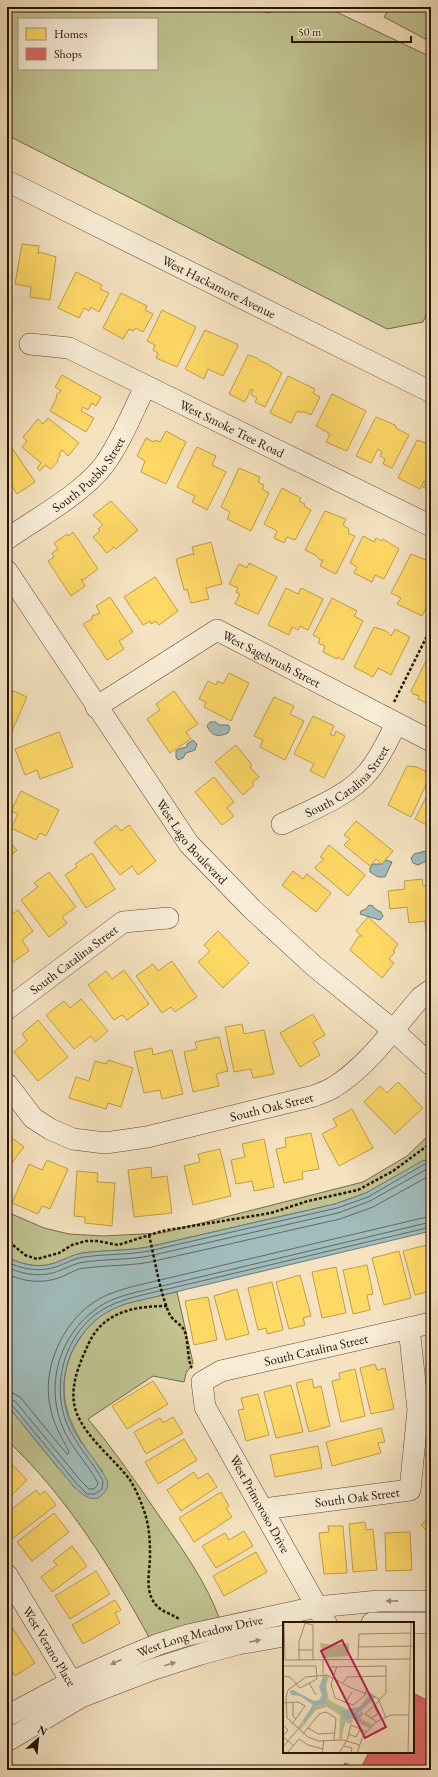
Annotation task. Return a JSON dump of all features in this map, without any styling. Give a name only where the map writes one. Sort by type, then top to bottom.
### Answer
[{"type":"street","name":"West Hackamore Avenue","points":[[7,181],[431,392]]},
{"type":"street","name":"West Smoke Tree Road","points":[[30,344],[69,348],[145,387],[431,526]]},
{"type":"street","name":"South Pueblo Street","points":[[7,539],[85,485],[103,467],[114,450],[145,387]]},
{"type":"street","name":"West Lago Boulevard","points":[[7,571],[96,707],[189,844],[252,909],[280,935],[314,966],[393,1030],[431,1065]]},
{"type":"street","name":"West Sagebrush Street","points":[[96,707],[217,630],[391,722],[431,741]]},
{"type":"street","name":"South Catalina Street","points":[[282,824],[314,809],[355,785],[368,772],[377,759],[391,722]]},
{"type":"street","name":"South Catalina Street","points":[[7,1009],[123,922],[168,918]]},
{"type":"street","name":"South Oak Street","points":[[7,1084],[32,1118],[50,1129],[73,1139],[90,1143],[105,1143],[147,1137],[314,1096],[332,1088],[347,1078],[372,1054],[421,997],[431,990]]},
{"type":"street","name":"South Catalina Street","points":[[202,1382],[221,1371],[431,1323]]},
{"type":"street","name":"South Oak Street","points":[[263,1509],[410,1490],[418,1410],[409,1328]]},
{"type":"street","name":"West Primoroso Drive","points":[[202,1382],[205,1407],[321,1615]]},
{"type":"street","name":"West Verano Place","points":[[10,1584],[76,1689]]},
{"type":"street","name":"West Long Meadow Drive","points":[[7,1741],[76,1689],[159,1644],[188,1635],[321,1615],[379,1601],[431,1601]]},
{"type":"street","points":[[414,1623],[431,1623]]},
{"type":"street","name":"West Long Meadow Drive","points":[[7,1716],[76,1689],[154,1669],[238,1644],[283,1636]]},
{"type":"path","points":[[391,722],[431,628]]},
{"type":"path","points":[[7,1237],[25,1256],[37,1259],[59,1253],[72,1245],[86,1241],[97,1241],[118,1245],[162,1231],[271,1213],[308,1201],[358,1190],[374,1183],[431,1143]]},
{"type":"path","points":[[149,1235],[165,1302],[170,1316],[182,1326],[185,1332],[190,1356],[190,1365],[202,1382]]},
{"type":"path","points":[[167,1306],[150,1306],[118,1314],[105,1321],[96,1330],[77,1370],[73,1394],[78,1417],[95,1442],[130,1480],[148,1520],[150,1538],[148,1582],[150,1594],[159,1608],[181,1621],[188,1635]]},
{"type":"green space","points":[[7,7],[264,7],[266,13],[300,7],[326,7],[431,57],[431,304],[423,322],[387,329],[7,135]]},
{"type":"green space","points":[[390,7],[431,7],[431,42],[384,17]]},
{"type":"green space","points":[[431,1133],[431,1159],[422,1162],[366,1193],[335,1204],[148,1247],[99,1251],[74,1255],[47,1265],[40,1266],[20,1263],[7,1257],[7,1212],[44,1228],[69,1234],[103,1236],[162,1233],[363,1182],[407,1156]]},
{"type":"green space","points":[[177,1292],[193,1363],[186,1373],[184,1382],[153,1376],[88,1419],[108,1443],[187,1556],[209,1594],[220,1620],[151,1641],[120,1587],[87,1535],[49,1485],[7,1440],[7,1405],[59,1469],[103,1472],[82,1443],[68,1414],[64,1382],[67,1366],[74,1348],[90,1325],[106,1312],[136,1301]]},
{"type":"water","points":[[210,722],[216,722],[219,725],[228,725],[230,728],[228,733],[222,735],[213,734],[207,726]]},
{"type":"water","points":[[193,740],[197,744],[195,750],[186,753],[183,758],[178,760],[176,757],[176,751],[187,747],[187,744]]},
{"type":"water","points":[[426,851],[431,852],[431,862],[424,862],[418,865],[413,863],[411,858],[414,854]]},
{"type":"water","points":[[386,860],[392,862],[385,877],[378,877],[370,872],[370,868],[373,864],[382,864]]},
{"type":"water","points":[[369,905],[381,912],[383,916],[380,920],[360,914],[361,911],[366,909]]},
{"type":"water","points":[[431,1159],[431,1231],[125,1304],[104,1314],[89,1327],[79,1339],[71,1354],[66,1369],[64,1400],[74,1431],[107,1480],[108,1486],[100,1496],[96,1498],[88,1497],[83,1495],[74,1487],[7,1405],[7,1257],[20,1263],[40,1266],[47,1265],[74,1255],[99,1251],[148,1247],[335,1204],[366,1193],[422,1161]]},
{"type":"building: Homes","points":[[22,244],[39,246],[38,254],[40,252],[56,257],[50,300],[30,297],[31,287],[15,284]]},
{"type":"building: Homes","points":[[76,272],[102,285],[100,289],[109,293],[99,312],[91,307],[89,311],[84,308],[79,318],[58,308]]},
{"type":"building: Homes","points":[[121,293],[147,306],[145,310],[153,314],[143,332],[136,328],[133,331],[129,329],[123,339],[103,328]]},
{"type":"building: Homes","points":[[162,310],[196,327],[177,367],[156,358],[158,353],[153,350],[155,345],[147,341]]},
{"type":"building: Homes","points":[[205,330],[237,344],[238,346],[223,376],[208,369],[204,379],[185,369]]},
{"type":"building: Homes","points":[[248,355],[257,358],[282,373],[265,407],[255,402],[257,398],[251,395],[253,390],[251,389],[245,402],[229,394]]},
{"type":"building: Homes","points":[[62,375],[101,397],[96,406],[92,403],[88,410],[83,407],[81,411],[94,418],[86,432],[50,411],[57,397],[56,395],[61,391],[55,387]]},
{"type":"building: Homes","points":[[288,376],[315,389],[313,393],[320,397],[311,415],[303,411],[302,413],[297,411],[291,423],[270,413]]},
{"type":"building: Homes","points":[[332,394],[366,411],[347,451],[326,442],[330,434],[316,426]]},
{"type":"building: Homes","points":[[376,417],[395,425],[396,428],[409,435],[392,468],[383,464],[385,459],[380,456],[382,452],[378,449],[371,463],[356,456]]},
{"type":"building: Homes","points":[[48,418],[79,443],[68,456],[62,450],[59,454],[60,456],[57,460],[58,461],[51,469],[45,465],[40,471],[37,468],[41,463],[22,447],[27,441],[23,437],[38,419],[43,424]]},
{"type":"building: Homes","points":[[166,431],[186,442],[166,484],[141,472],[145,461],[137,456],[146,438],[154,442],[155,440],[160,442]]},
{"type":"building: Homes","points":[[417,440],[426,443],[431,447],[431,491],[423,487],[426,482],[424,481],[420,489],[398,478]]},
{"type":"building: Homes","points":[[10,445],[35,482],[17,494],[12,486],[7,489],[7,447]]},
{"type":"building: Homes","points":[[197,447],[216,456],[212,465],[226,472],[207,510],[192,502],[195,496],[177,487]]},
{"type":"building: Homes","points":[[239,468],[260,477],[258,482],[264,485],[262,489],[269,493],[251,531],[227,519],[230,512],[221,507]]},
{"type":"building: Homes","points":[[282,488],[301,498],[299,501],[311,510],[295,540],[287,537],[284,543],[274,538],[277,531],[264,524]]},
{"type":"building: Homes","points":[[111,501],[138,530],[116,549],[114,547],[107,553],[93,537],[100,531],[98,529],[103,525],[93,515]]},
{"type":"building: Homes","points":[[325,511],[346,519],[343,525],[349,529],[348,533],[355,536],[336,574],[320,566],[323,560],[320,560],[315,555],[305,550]]},
{"type":"building: Homes","points":[[73,532],[98,569],[83,580],[81,579],[85,586],[71,596],[48,561],[54,557],[52,553],[58,549],[54,543],[67,534],[68,536]]},
{"type":"building: Homes","points":[[363,536],[374,542],[376,538],[382,541],[383,539],[399,549],[384,579],[375,575],[372,582],[354,573],[357,567],[350,563]]},
{"type":"building: Homes","points":[[211,542],[222,584],[206,588],[209,599],[191,603],[187,589],[184,590],[176,559],[192,554],[194,555],[192,547]]},
{"type":"building: Homes","points":[[411,554],[431,562],[429,568],[431,569],[431,598],[422,616],[397,604],[401,598],[391,593]]},
{"type":"building: Homes","points":[[249,563],[277,577],[258,614],[235,604],[240,594],[236,592],[238,588],[229,584],[239,564],[247,568]]},
{"type":"building: Homes","points":[[155,577],[178,611],[159,625],[156,621],[151,624],[150,621],[143,625],[124,597]]},
{"type":"building: Homes","points":[[286,588],[298,594],[301,588],[323,599],[308,630],[300,626],[298,630],[292,627],[289,635],[268,625]]},
{"type":"building: Homes","points":[[110,597],[133,632],[119,641],[124,649],[107,660],[83,624],[92,619],[92,616],[100,613],[96,606]]},
{"type":"building: Homes","points":[[332,598],[357,611],[354,616],[363,621],[343,660],[338,657],[337,659],[323,652],[325,646],[318,643],[320,639],[313,635]]},
{"type":"building: Homes","points":[[374,627],[386,631],[391,636],[395,629],[410,637],[391,675],[378,668],[373,677],[354,667]]},
{"type":"building: Homes","points":[[431,651],[431,705],[418,699],[419,696],[413,694],[411,691]]},
{"type":"building: Homes","points":[[229,673],[249,683],[231,721],[204,707],[206,702],[199,699],[208,681],[216,685],[218,681],[223,684]]},
{"type":"building: Homes","points":[[7,688],[27,697],[12,731],[7,728]]},
{"type":"building: Homes","points":[[174,691],[198,724],[186,732],[191,739],[170,753],[147,719],[160,710],[156,704]]},
{"type":"building: Homes","points":[[274,697],[294,706],[290,714],[304,721],[285,760],[260,747],[263,740],[254,736]]},
{"type":"building: Homes","points":[[313,716],[334,726],[330,734],[334,736],[336,731],[345,736],[324,778],[310,771],[314,764],[294,754]]},
{"type":"building: Homes","points":[[59,732],[73,767],[40,779],[37,770],[25,775],[15,749]]},
{"type":"building: Homes","points":[[236,745],[252,765],[250,767],[259,777],[252,783],[254,785],[243,795],[215,762]]},
{"type":"building: Homes","points":[[407,766],[417,767],[431,774],[411,817],[388,805]]},
{"type":"building: Homes","points":[[214,777],[234,802],[227,808],[234,816],[222,825],[195,792]]},
{"type":"building: Homes","points":[[431,787],[431,827],[415,819]]},
{"type":"building: Homes","points":[[21,791],[59,810],[46,836],[40,833],[36,840],[11,828],[18,814],[11,811]]},
{"type":"building: Homes","points":[[356,821],[393,851],[382,864],[376,859],[370,866],[344,845],[350,839],[344,835]]},
{"type":"building: Homes","points":[[116,825],[121,831],[129,825],[156,861],[138,875],[132,866],[120,875],[94,842]]},
{"type":"building: Homes","points":[[7,839],[17,850],[7,859]]},
{"type":"building: Homes","points":[[329,845],[365,875],[348,896],[315,867],[324,859],[320,857]]},
{"type":"building: Homes","points":[[92,853],[115,889],[86,908],[65,875],[77,867],[75,864]]},
{"type":"building: Homes","points":[[293,871],[303,879],[307,874],[331,893],[316,912],[282,885]]},
{"type":"building: Homes","points":[[49,872],[76,907],[62,917],[67,923],[49,937],[21,900],[38,887],[34,883]]},
{"type":"building: Homes","points":[[422,879],[423,886],[431,885],[431,931],[426,931],[425,921],[409,923],[407,907],[390,909],[388,891],[405,889],[404,881]]},
{"type":"building: Homes","points":[[18,910],[33,931],[22,940],[29,951],[10,964],[7,959],[7,918]]},
{"type":"building: Homes","points":[[368,917],[398,944],[393,951],[395,952],[389,959],[394,963],[382,978],[350,950],[359,936],[362,936],[356,931]]},
{"type":"building: Homes","points":[[218,931],[249,963],[223,988],[198,962],[210,951],[204,945]]},
{"type":"building: Homes","points":[[172,961],[197,997],[175,1012],[171,1007],[162,1013],[136,976],[153,964],[158,971]]},
{"type":"building: Homes","points":[[124,970],[149,1004],[127,1020],[122,1015],[114,1020],[88,985],[106,971],[112,979]]},
{"type":"building: Homes","points":[[81,999],[108,1031],[95,1042],[91,1036],[74,1049],[46,1015],[64,1001],[70,1008]]},
{"type":"building: Homes","points":[[313,1014],[325,1035],[313,1042],[320,1055],[300,1067],[280,1033]]},
{"type":"building: Homes","points":[[38,1020],[68,1057],[38,1081],[14,1052],[27,1041],[22,1034]]},
{"type":"building: Homes","points":[[242,1024],[244,1034],[264,1030],[274,1074],[253,1078],[251,1069],[234,1072],[225,1027]]},
{"type":"building: Homes","points":[[219,1037],[228,1071],[216,1074],[219,1086],[193,1092],[184,1052],[197,1049],[195,1042]]},
{"type":"building: Homes","points":[[152,1048],[153,1055],[172,1050],[183,1094],[162,1099],[160,1090],[144,1093],[134,1052]]},
{"type":"building: Homes","points":[[108,1060],[133,1068],[121,1107],[108,1103],[106,1109],[69,1098],[76,1077],[89,1081],[95,1061],[106,1064]]},
{"type":"building: Homes","points":[[398,1082],[423,1108],[395,1134],[364,1102],[380,1086],[387,1093]]},
{"type":"building: Homes","points":[[352,1109],[373,1148],[339,1166],[322,1134],[337,1126],[333,1119]]},
{"type":"building: Homes","points":[[311,1133],[319,1169],[302,1172],[303,1179],[284,1183],[276,1149],[286,1147],[285,1138]]},
{"type":"building: Homes","points":[[7,1134],[24,1147],[7,1169]]},
{"type":"building: Homes","points":[[264,1139],[274,1187],[254,1191],[252,1181],[236,1184],[231,1160],[245,1157],[242,1144]]},
{"type":"building: Homes","points":[[220,1149],[231,1196],[193,1205],[184,1166],[200,1162],[198,1154]]},
{"type":"building: Homes","points":[[47,1160],[68,1169],[50,1209],[42,1206],[38,1214],[12,1203],[29,1164],[42,1170]]},
{"type":"building: Homes","points":[[151,1167],[152,1178],[167,1176],[172,1213],[134,1217],[128,1170]]},
{"type":"building: Homes","points":[[77,1171],[98,1173],[97,1182],[115,1183],[112,1226],[85,1223],[85,1217],[74,1216]]},
{"type":"building: Homes","points":[[427,1245],[431,1259],[431,1291],[415,1295],[403,1251]]},
{"type":"building: Homes","points":[[399,1251],[411,1298],[384,1305],[372,1258]]},
{"type":"building: Homes","points":[[367,1265],[373,1294],[367,1295],[370,1310],[353,1314],[343,1270]]},
{"type":"building: Homes","points":[[336,1267],[346,1313],[322,1318],[312,1272]]},
{"type":"building: Homes","points":[[300,1275],[311,1316],[303,1318],[305,1325],[289,1329],[276,1282]]},
{"type":"building: Homes","points":[[272,1282],[283,1330],[267,1334],[266,1328],[258,1330],[248,1288]]},
{"type":"building: Homes","points":[[237,1289],[249,1334],[226,1340],[214,1296]]},
{"type":"building: Homes","points":[[208,1297],[217,1340],[194,1345],[185,1301]]},
{"type":"building: Homes","points":[[375,1364],[377,1370],[385,1368],[394,1409],[371,1414],[360,1368]]},
{"type":"building: Homes","points":[[355,1369],[365,1416],[341,1422],[332,1381],[340,1379],[339,1373]]},
{"type":"building: Homes","points":[[312,1379],[314,1388],[321,1386],[330,1426],[309,1432],[296,1383]]},
{"type":"building: Homes","points":[[153,1381],[168,1404],[127,1429],[112,1406]]},
{"type":"building: Homes","points":[[291,1385],[303,1432],[276,1438],[264,1392]]},
{"type":"building: Homes","points":[[258,1394],[269,1435],[246,1441],[238,1410],[244,1409],[241,1398]]},
{"type":"building: Homes","points":[[173,1417],[183,1433],[146,1454],[134,1432],[160,1418],[163,1423]]},
{"type":"building: Homes","points":[[381,1428],[385,1442],[378,1443],[381,1453],[332,1466],[326,1442]]},
{"type":"building: Homes","points":[[184,1439],[197,1460],[158,1484],[145,1462]]},
{"type":"building: Homes","points":[[318,1446],[322,1468],[275,1477],[270,1455]]},
{"type":"building: Homes","points":[[8,1460],[27,1480],[7,1500],[7,1461]]},
{"type":"building: Homes","points":[[194,1472],[198,1479],[208,1473],[217,1487],[181,1511],[167,1490]]},
{"type":"building: Homes","points":[[36,1490],[40,1495],[45,1491],[56,1505],[12,1539],[7,1532],[7,1513]]},
{"type":"building: Homes","points":[[221,1492],[229,1506],[226,1508],[232,1517],[194,1542],[179,1518]]},
{"type":"building: Homes","points":[[54,1513],[69,1532],[32,1561],[17,1542]]},
{"type":"building: Homes","points":[[431,1515],[431,1535],[421,1525]]},
{"type":"building: Homes","points":[[365,1522],[366,1530],[373,1529],[377,1570],[353,1572],[349,1524]]},
{"type":"building: Homes","points":[[328,1526],[343,1526],[347,1573],[324,1574],[319,1533],[329,1532]]},
{"type":"building: Homes","points":[[244,1531],[253,1546],[216,1568],[202,1546],[225,1533],[229,1540]]},
{"type":"building: Homes","points":[[410,1532],[412,1570],[386,1571],[385,1533]]},
{"type":"building: Homes","points":[[72,1546],[87,1566],[52,1592],[41,1577],[57,1565],[53,1561]]},
{"type":"building: Homes","points":[[256,1552],[267,1572],[224,1596],[213,1576]]},
{"type":"building: Homes","points":[[96,1571],[110,1594],[70,1619],[55,1596]]},
{"type":"building: Homes","points":[[115,1600],[121,1610],[115,1613],[120,1623],[83,1644],[72,1625]]},
{"type":"building: Homes","points":[[10,1624],[35,1663],[15,1676],[7,1664],[7,1625]]},
{"type":"building: Shops","points":[[414,1694],[431,1702],[431,1770],[360,1770],[368,1753],[414,1753]]},
{"type":"building: Shops","points":[[345,1763],[360,1770],[341,1770]]}]
